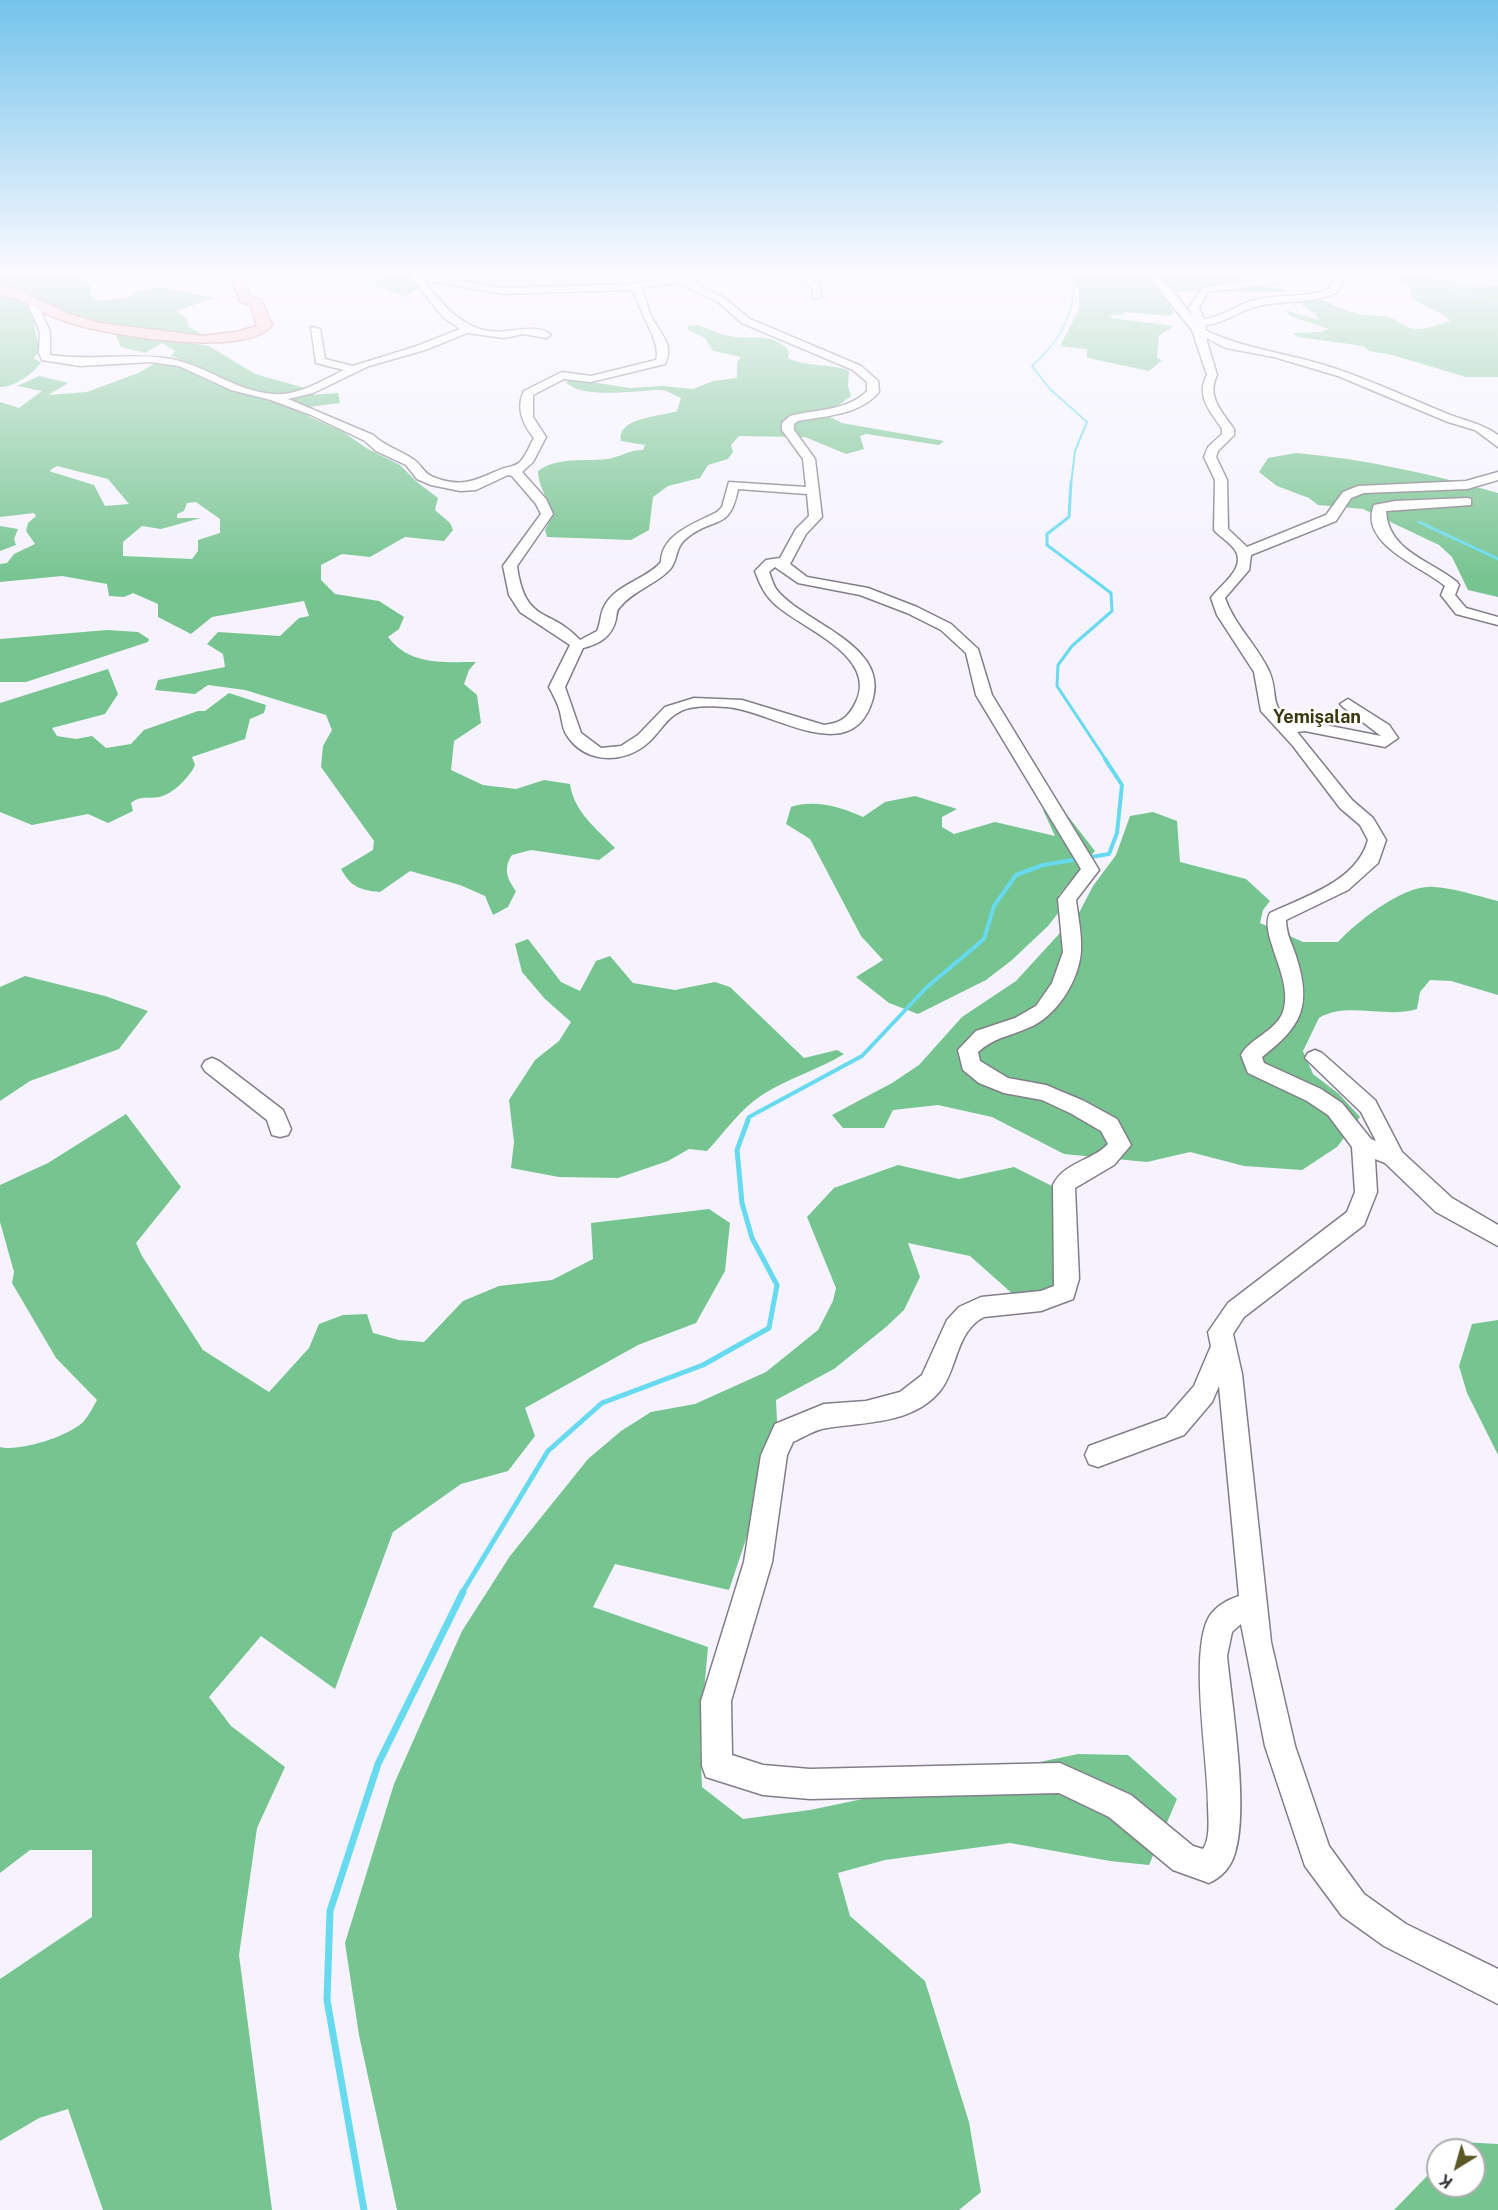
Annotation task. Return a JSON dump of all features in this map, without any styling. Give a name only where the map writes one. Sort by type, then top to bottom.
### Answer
[{"type":"street","points":[[207,375],[235,388],[275,398],[315,413],[369,438],[380,448],[410,462],[421,476],[431,481],[460,487],[477,486],[506,471],[517,473],[520,482],[538,495],[544,503],[547,514],[510,566],[512,588],[519,603],[543,623],[571,636],[577,645]]},
{"type":"street","points":[[275,398],[309,391],[340,375]]},
{"type":"street","points":[[514,472],[527,462],[540,437],[530,429],[525,403],[528,393],[562,375]]},
{"type":"street","points":[[563,375],[591,379],[609,375]]},
{"type":"street","points":[[783,564],[801,532],[816,518],[809,459],[788,430],[789,423],[794,418],[863,402],[873,393],[872,381],[865,375]]},
{"type":"street","points":[[1212,375],[1206,384],[1207,395],[1228,429],[1228,435],[1212,450],[1210,457],[1221,480],[1221,530],[1246,559],[1241,573],[1218,598],[1224,615],[1262,672],[1269,711],[1346,804],[1367,822],[1377,840],[1372,859],[1342,886],[1277,917],[1275,933],[1282,945],[1294,979],[1296,1004],[1289,1022],[1274,1038],[1251,1055],[1255,1068],[1270,1077],[1314,1095],[1335,1109],[1363,1145],[1393,1157],[1444,1205],[1498,1236]]},
{"type":"street","points":[[1345,375],[1452,420],[1479,428],[1493,436],[1498,443]]},
{"type":"street","points":[[1243,553],[1331,518],[1347,495],[1362,489],[1467,485],[1498,476]]},
{"type":"street","points":[[577,645],[590,642],[609,627],[610,608],[632,586],[662,570],[668,562],[668,554],[683,534],[722,515],[728,508],[733,485],[812,491]]},
{"type":"street","points":[[1467,502],[1395,505],[1379,508],[1378,520],[1385,540],[1414,560],[1439,572],[1452,585],[1448,595],[1461,610],[1498,621]]},
{"type":"street","points":[[577,645],[557,687],[574,734],[590,752],[606,754],[624,752],[645,737],[662,716],[677,706],[730,702],[804,728],[837,728],[852,721],[859,714],[866,695],[864,669],[843,645],[771,593],[763,580],[762,571],[771,563],[783,564],[803,580],[863,591],[912,610],[946,627],[973,652],[984,695],[1090,870],[1067,899],[1072,952],[1061,985],[1043,1011],[1022,1023],[983,1036],[971,1044],[968,1050],[970,1065],[986,1077],[1004,1085],[1046,1093],[1077,1107],[1109,1125],[1120,1145],[1106,1161],[1073,1173],[1064,1185],[1067,1279],[1065,1292],[1041,1301],[981,1307],[967,1314],[956,1328],[931,1383],[907,1402],[866,1413],[824,1416],[784,1433],[774,1455],[758,1562],[740,1628],[716,1701],[717,1766],[763,1780],[810,1784],[854,1780],[1060,1778],[1120,1806],[1184,1859],[1209,1868],[1220,1852],[1224,1825],[1224,1778],[1213,1656],[1220,1625],[1233,1612],[1254,1606]]},
{"type":"street","points":[[1285,728],[1305,726],[1385,742],[1390,738],[1383,728],[1348,705]]},
{"type":"street","points":[[1315,1058],[1368,1106],[1382,1130],[1393,1157]]},
{"type":"street","points":[[212,1066],[276,1116],[280,1129]]},
{"type":"street","points":[[1363,1145],[1366,1192],[1356,1218],[1236,1310],[1220,1332],[1224,1344],[1243,1486],[1257,1642],[1280,1746],[1316,1855],[1353,1905],[1386,1929],[1498,1987]]},
{"type":"street","points":[[1098,1455],[1175,1427],[1203,1394],[1224,1344]]},
{"type":"green space","points":[[0,375],[28,375],[11,385],[0,387]]},
{"type":"green space","points":[[132,375],[259,375],[305,388],[310,395],[338,393],[340,403],[293,409],[343,432],[368,449],[400,465],[438,498],[435,510],[450,523],[453,530],[444,541],[405,537],[370,557],[342,554],[321,565],[321,580],[335,594],[379,601],[404,617],[399,629],[388,637],[407,653],[417,658],[440,662],[476,662],[469,670],[464,684],[477,695],[481,723],[454,741],[451,770],[483,785],[516,789],[544,780],[570,784],[572,794],[581,811],[615,848],[599,860],[531,850],[512,855],[507,873],[516,891],[508,907],[493,915],[485,896],[460,885],[410,871],[380,892],[362,889],[352,884],[341,869],[373,850],[374,841],[321,767],[323,746],[332,730],[326,715],[245,690],[208,685],[195,694],[155,690],[158,680],[225,667],[223,654],[207,644],[218,632],[280,636],[299,618],[309,616],[304,601],[212,617],[191,634],[158,617],[158,604],[133,593],[124,597],[109,596],[107,584],[62,576],[0,582],[0,564],[7,563],[14,554],[35,544],[26,531],[28,523],[36,516],[34,513],[0,517],[0,402],[19,408],[42,391],[17,386],[39,376],[68,383],[48,395],[87,392]],"holes":[[[57,466],[108,479],[129,504],[105,506],[94,485],[49,471]],[[196,502],[220,519],[220,533],[198,540],[198,551],[192,559],[123,556],[123,542],[142,526],[161,529],[201,518],[177,518],[177,514],[184,511],[187,503]]]},
{"type":"green space","points":[[737,375],[849,375],[848,386],[851,396],[836,407],[830,417],[842,423],[944,441],[939,445],[866,434],[860,436],[864,449],[846,454],[805,437],[739,436],[731,445],[733,452],[728,459],[708,465],[700,478],[668,486],[653,497],[649,530],[631,540],[547,537],[545,530],[553,514],[541,487],[538,471],[563,461],[607,459],[643,450],[645,445],[621,441],[626,427],[641,419],[677,411],[681,398],[659,390],[610,393],[584,391],[573,388],[566,382],[572,379],[630,388],[662,386],[693,389],[713,381],[737,378]]},
{"type":"green space","points":[[1460,375],[1498,375],[1498,377]]},
{"type":"green space","points":[[1296,453],[1398,468],[1498,493],[1498,597],[1468,590],[1452,557],[1439,545],[1363,509],[1318,505],[1309,498],[1277,486],[1259,472],[1268,458]]},
{"type":"green space","points":[[0,526],[18,529],[14,539],[16,545],[0,551]]},
{"type":"green space","points":[[107,630],[138,632],[149,639],[148,642],[26,682],[0,682],[0,639]]},
{"type":"green space","points":[[108,669],[118,694],[105,714],[52,728],[57,736],[76,739],[92,736],[106,748],[131,744],[144,730],[198,711],[205,711],[229,693],[266,705],[264,713],[250,719],[245,739],[192,757],[195,765],[193,770],[175,789],[164,796],[141,798],[131,803],[133,811],[108,823],[88,814],[32,825],[0,812],[0,703]]},
{"type":"green space","points":[[915,796],[957,809],[942,817],[942,827],[954,834],[995,822],[1055,836],[1043,810],[1064,811],[1095,851],[1058,896],[1059,912],[1048,926],[1012,960],[986,980],[918,1014],[889,1003],[856,977],[883,960],[861,936],[810,839],[786,824],[791,807],[800,805],[828,805],[863,817],[885,802]]},
{"type":"green space","points":[[1153,812],[1177,821],[1180,862],[1246,879],[1270,901],[1263,910],[1260,923],[1303,942],[1338,942],[1357,924],[1382,906],[1409,891],[1422,888],[1450,889],[1498,901],[1498,995],[1451,981],[1430,980],[1420,992],[1417,1009],[1405,1012],[1342,1011],[1319,1018],[1303,1051],[1313,1074],[1339,1094],[1360,1117],[1337,1147],[1302,1170],[1244,1166],[1190,1152],[1147,1162],[1064,1154],[992,1117],[938,1105],[893,1110],[884,1128],[843,1128],[832,1115],[892,1083],[919,1065],[962,1017],[1016,981],[1080,911],[1093,886],[1116,855],[1130,816]]},
{"type":"green space","points":[[528,939],[561,982],[580,991],[596,961],[610,956],[633,983],[675,990],[715,982],[730,987],[804,1058],[837,1050],[844,1054],[754,1100],[707,1151],[689,1149],[668,1161],[618,1178],[559,1177],[511,1168],[514,1142],[509,1100],[535,1060],[559,1041],[571,1022],[545,999],[522,972],[515,944]]},
{"type":"green space","points":[[25,976],[105,996],[148,1011],[119,1049],[30,1081],[0,1101],[0,987]]},
{"type":"green space","points":[[126,1114],[181,1187],[136,1243],[142,1256],[203,1350],[269,1392],[309,1348],[319,1324],[343,1315],[367,1314],[373,1333],[399,1340],[424,1342],[463,1301],[499,1286],[552,1280],[593,1259],[591,1223],[709,1209],[730,1223],[725,1271],[696,1323],[638,1345],[525,1408],[535,1436],[508,1471],[461,1484],[393,1532],[335,1689],[261,1636],[209,1697],[231,1726],[285,1767],[257,1828],[239,1955],[272,2210],[103,2210],[68,2109],[39,2118],[0,2141],[0,1979],[92,1917],[92,1850],[30,1850],[0,1873],[0,1447],[32,1445],[68,1432],[84,1421],[97,1400],[56,1358],[12,1283],[14,1272],[0,1222],[0,1185],[48,1163]]},
{"type":"green space","points":[[898,1165],[959,1179],[1014,1167],[1054,1187],[1060,1274],[1049,1291],[1015,1296],[970,1256],[908,1243],[920,1277],[904,1310],[834,1369],[776,1400],[777,1421],[767,1441],[749,1530],[729,1590],[615,1564],[593,1607],[708,1647],[700,1737],[702,1787],[743,1819],[810,1810],[1078,1754],[1128,1755],[1177,1799],[1149,1865],[1110,1861],[1010,1843],[885,1860],[838,1873],[850,1916],[925,1981],[969,2122],[981,2192],[959,2210],[397,2210],[359,2035],[345,1943],[394,1784],[462,1631],[510,1556],[588,1459],[621,1431],[651,1412],[695,1404],[766,1372],[818,1330],[833,1301],[836,1288],[807,1217],[834,1188]]},
{"type":"green space","points":[[1498,1320],[1498,1455],[1467,1393],[1459,1366],[1472,1324]]},
{"type":"green space","points":[[1486,2143],[1498,2144],[1498,2210],[1394,2210],[1426,2177],[1426,2198],[1486,2198]]},
{"type":"waterway","points":[[1039,375],[1050,389],[1087,422],[1075,451],[1071,484]]},
{"type":"waterway","points":[[1071,482],[1069,517],[1047,534],[1047,545],[1111,593],[1112,611],[1072,646],[1058,665],[1057,686],[1106,760]]},
{"type":"waterway","points":[[1419,522],[1498,559]]},
{"type":"waterway","points":[[747,1121],[749,1117],[862,1056],[927,987],[984,939],[994,906],[1016,875],[1043,865],[1109,854],[1117,833],[1122,785],[1105,759]]},
{"type":"waterway","points":[[462,1593],[548,1451],[602,1403],[703,1365],[769,1328],[777,1285],[752,1238],[742,1203],[737,1150],[748,1120]]},
{"type":"waterway","points":[[364,2210],[327,2000],[330,1911],[378,1764],[463,1592]]},
{"type":"district","name":"Yemişalan","points":[[1317,717]]}]
